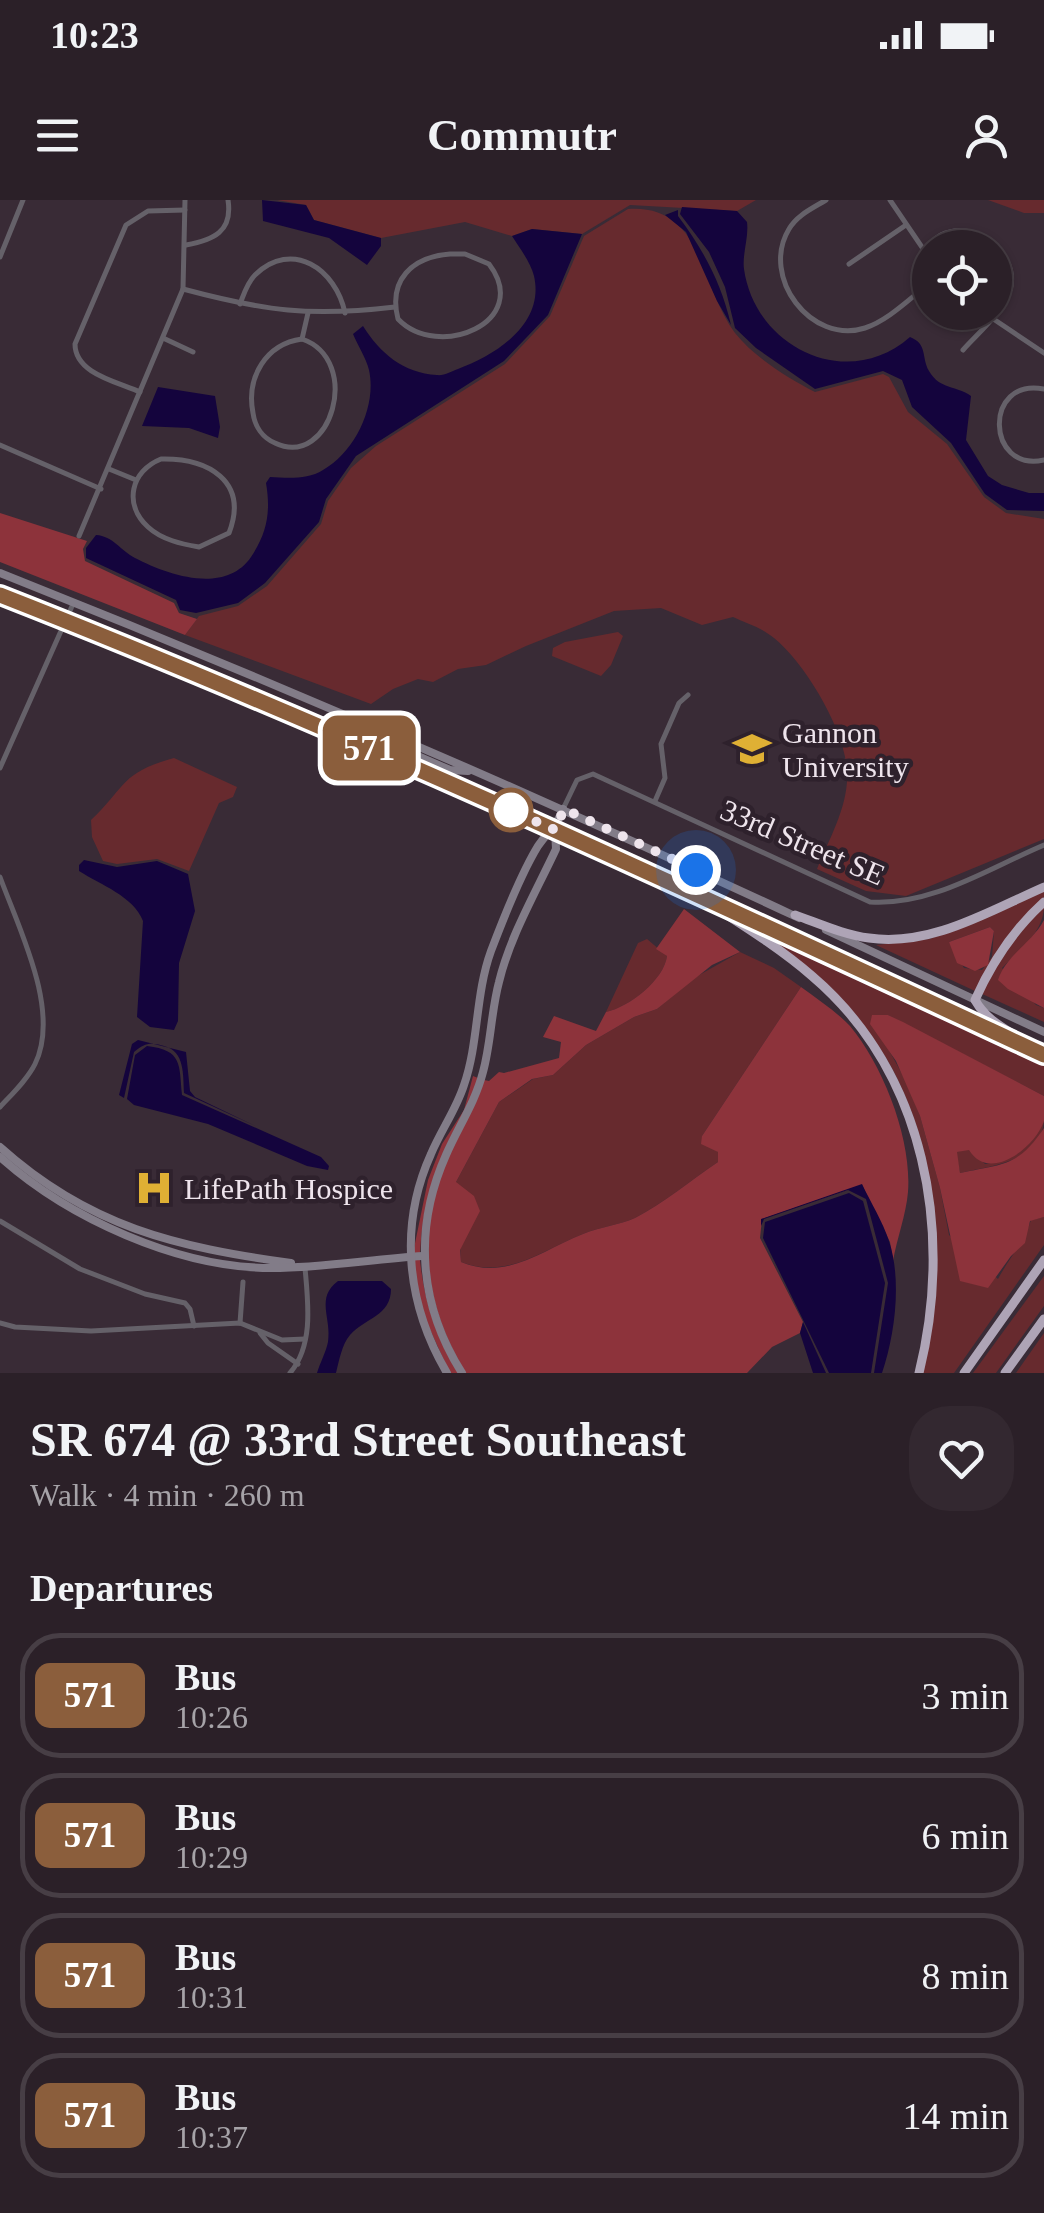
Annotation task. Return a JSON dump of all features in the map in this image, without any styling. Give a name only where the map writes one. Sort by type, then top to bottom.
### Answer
[{"type":"highway","points":[[795,915],[865,938],[900,940],[950,928],[1044,886]]},
{"type":"highway","points":[[687,889],[813,976],[850,1015],[899,1090],[925,1163],[935,1238],[920,1373]]},
{"type":"highway","points":[[1041,1054],[1023,1038],[983,1016],[975,1000],[1008,941],[1044,902]]},
{"type":"highway","points":[[964,1373],[1044,1260]]},
{"type":"highway","points":[[1005,1373],[1044,1320]]},
{"type":"main road","points":[[0,574],[564,809],[1044,1032]]},
{"type":"main road","points":[[0,596],[359,743],[687,889],[1041,1054]]},
{"type":"main road","points":[[359,743],[374,737],[450,770],[477,772]]},
{"type":"main road","points":[[447,1373],[420,1317],[410,1257],[418,1188],[466,1082],[478,1000],[492,947],[537,849],[555,830],[564,809]]},
{"type":"main road","points":[[462,1373],[432,1307],[423,1256],[430,1197],[448,1150],[476,1096],[500,978],[556,849],[555,830]]},
{"type":"main road","points":[[0,1146],[62,1193],[136,1231],[230,1255],[305,1264]]},
{"type":"main road","points":[[0,1156],[57,1200],[107,1226],[150,1244],[230,1264],[270,1268],[423,1256]]},
{"type":"street","points":[[0,256],[23,200]]},
{"type":"street","points":[[80,536],[183,289],[184,200]]},
{"type":"street","points":[[186,245],[209,241],[220,234],[228,224],[228,200]]},
{"type":"street","points":[[826,200],[800,216],[788,230],[780,266],[792,299],[820,325],[842,331],[864,328],[912,296]]},
{"type":"street","points":[[890,200],[912,234]]},
{"type":"street","points":[[140,392],[84,367],[74,352],[75,344],[126,225],[148,211],[185,210]]},
{"type":"street","points":[[848,264],[906,225]]},
{"type":"street","points":[[465,254],[479,258],[495,271],[502,289],[501,300],[490,319],[453,337],[414,333],[398,318],[395,307],[398,281],[411,267],[436,256],[465,254]]},
{"type":"street","points":[[240,304],[256,274],[279,262],[296,260],[323,270],[332,278],[345,313]]},
{"type":"street","points":[[183,289],[240,304],[308,313],[395,307]]},
{"type":"street","points":[[302,340],[308,313]]},
{"type":"street","points":[[963,350],[981,330]]},
{"type":"street","points":[[1008,330],[1044,353]]},
{"type":"street","points":[[163,338],[193,352]]},
{"type":"street","points":[[302,340],[315,344],[332,364],[333,405],[320,436],[297,447],[281,446],[267,440],[258,428],[253,415],[253,390],[262,363],[272,350],[286,342],[302,340]]},
{"type":"street","points":[[1044,390],[1018,392],[1006,402],[999,417],[999,434],[1007,448],[1020,458],[1044,460]]},
{"type":"street","points":[[0,446],[100,489]]},
{"type":"street","points":[[162,459],[186,459],[209,469],[223,478],[234,493],[236,514],[229,532],[199,547],[162,537],[146,526],[132,504],[136,480],[145,466],[162,459]]},
{"type":"street","points":[[109,470],[136,480]]},
{"type":"street","points":[[0,768],[73,604]]},
{"type":"street","points":[[655,801],[664,778],[661,744],[678,703],[688,695]]},
{"type":"street","name":"33rd Street SE","points":[[564,809],[577,780],[593,774],[870,902],[896,904],[922,899],[1044,846]]},
{"type":"street","points":[[0,877],[45,1012],[35,1064],[0,1107]]},
{"type":"street","points":[[0,1221],[80,1269],[145,1294],[184,1303],[190,1308],[194,1326]]},
{"type":"street","points":[[290,1373],[298,1364],[305,1339],[305,1264]]},
{"type":"street","points":[[240,1323],[243,1282]]},
{"type":"street","points":[[0,1323],[92,1331],[240,1323],[282,1340],[305,1339]]},
{"type":"street","points":[[258,1331],[298,1364]]},
{"type":"shaded area","points":[[262,200],[306,205],[314,220],[381,238],[381,246],[367,265],[329,238],[263,221]]},
{"type":"shaded area","points":[[277,200],[756,200],[737,211],[630,205],[582,234],[532,229],[512,236],[465,222],[381,238],[314,220],[306,205]]},
{"type":"shaded area","points":[[988,200],[1044,200],[1044,213],[1024,213]]},
{"type":"shaded area","points":[[682,207],[737,211],[747,222],[744,269],[752,297],[766,321],[785,340],[808,353],[833,360],[859,361],[886,353],[910,337],[916,340],[933,377],[971,396],[966,440],[988,476],[1002,485],[1044,493],[1044,511],[1007,510],[985,494],[951,443],[912,407],[902,380],[883,371],[815,389],[756,348],[735,328],[725,287],[709,252],[680,214]]},
{"type":"shaded area","points":[[628,209],[653,211],[672,220],[686,234],[723,314],[735,333],[762,359],[815,392],[883,374],[889,377],[908,412],[947,444],[984,497],[1006,513],[1044,519],[1044,839],[906,896],[866,891],[817,869],[845,797],[847,772],[840,737],[822,699],[786,649],[764,631],[733,617],[702,625],[661,608],[614,611],[486,665],[458,669],[433,682],[418,679],[371,704],[185,635],[199,616],[238,606],[267,586],[321,524],[328,501],[351,468],[376,446],[505,364],[550,316],[584,236]]},
{"type":"shaded area","points":[[678,210],[717,281],[731,325],[686,232],[665,215]]},
{"type":"shaded area","points":[[532,229],[582,234],[548,315],[504,361],[356,456],[326,499],[319,522],[265,583],[238,603],[196,613],[180,610],[176,600],[86,558],[86,548],[96,535],[135,558],[179,575],[212,578],[240,569],[264,531],[268,513],[266,483],[270,477],[304,477],[323,470],[345,452],[361,427],[371,384],[368,366],[353,334],[363,326],[394,360],[425,373],[445,374],[487,355],[514,335],[532,309],[534,276],[512,236]]},
{"type":"shaded area","points":[[158,387],[215,396],[218,438],[189,428],[142,426]]},
{"type":"shaded area","points":[[0,513],[87,541],[83,549],[85,561],[174,603],[179,613],[197,619],[185,635],[0,562]]},
{"type":"shaded area","points":[[618,632],[623,636],[611,665],[601,676],[552,656],[553,648],[565,642]]},
{"type":"shaded area","points":[[174,758],[237,787],[233,797],[219,803],[189,871],[157,859],[117,864],[103,861],[92,837],[91,820],[134,775]]},
{"type":"shaded area","points":[[84,860],[117,867],[157,861],[188,874],[195,911],[179,963],[178,1021],[174,1030],[150,1027],[137,1017],[143,921],[124,898],[79,871]]},
{"type":"shaded area","points":[[1044,890],[1044,897],[1027,914],[975,991],[876,945],[930,939]],"holes":[[[990,927],[994,931],[992,957],[982,970],[964,968],[949,942]]]},
{"type":"shaded area","points":[[1044,905],[1035,932],[1002,968],[1036,1005],[1044,1008],[1044,1022],[980,993],[1009,944]]},
{"type":"shaded area","points":[[684,909],[740,952],[712,965],[657,1009],[634,1017],[586,1045],[553,1075],[532,1079],[499,1102],[456,1182],[474,1196],[480,1211],[460,1250],[461,1262],[478,1267],[509,1266],[583,1234],[635,1218],[718,1162],[718,1152],[701,1144],[702,1136],[801,987],[850,1026],[874,1062],[893,1105],[908,1172],[907,1201],[893,1261],[890,1242],[862,1185],[762,1219],[760,1238],[803,1322],[800,1333],[772,1347],[747,1373],[466,1373],[440,1319],[429,1263],[432,1207],[451,1150],[484,1080],[489,1081],[499,1072],[559,1058],[561,1042],[543,1037],[554,1016],[596,1031],[606,1012],[635,998],[652,983],[667,956],[656,949]]},
{"type":"shaded area","points":[[1044,920],[1044,1008],[998,980],[1007,963]]},
{"type":"shaded area","points":[[990,927],[994,931],[988,965],[975,971],[957,963],[949,942]]},
{"type":"shaded area","points":[[769,938],[1044,1062],[1044,1096],[888,1015],[885,1043],[920,1116],[949,1235],[998,1279],[1031,1220],[1044,1217],[1044,1245],[954,1373],[923,1373],[934,1272],[933,1207],[921,1142],[904,1092],[878,1047]]},
{"type":"shaded area","points":[[647,939],[667,956],[659,974],[635,998],[606,1012],[638,943]]},
{"type":"shaded area","points":[[740,952],[774,968],[801,987],[702,1136],[718,1152],[718,1162],[635,1218],[583,1234],[509,1265],[478,1267],[461,1262],[456,1182],[499,1102],[533,1079],[553,1075],[586,1045],[634,1017],[657,1009],[694,978]]},
{"type":"shaded area","points":[[872,1015],[888,1015],[903,1022],[1044,1096],[1044,1121],[1022,1151],[988,1163],[969,1150],[957,1152],[960,1173],[999,1165],[1026,1150],[1044,1128],[1044,1217],[1030,1221],[1025,1243],[988,1288],[960,1281],[920,1116],[896,1061],[870,1024]]},
{"type":"shaded area","points":[[138,1040],[154,1044],[134,1052],[124,1098],[119,1095],[132,1044]]},
{"type":"shaded area","points":[[147,1046],[173,1055],[179,1067],[182,1095],[321,1157],[328,1170],[307,1166],[208,1124],[134,1105],[127,1099],[135,1055]]},
{"type":"shaded area","points":[[167,1047],[186,1052],[190,1091],[195,1097],[262,1129],[184,1093],[179,1058]]},
{"type":"shaded area","points":[[473,1076],[478,1078],[475,1088],[430,1188],[420,1253],[413,1253],[428,1180],[442,1144],[464,1110]]},
{"type":"shaded area","points":[[1044,1120],[1041,1134],[1024,1153],[1012,1160],[960,1173],[956,1152],[970,1149],[985,1164],[1005,1159],[1026,1144]]},
{"type":"shaded area","points":[[862,1184],[886,1234],[895,1273],[893,1325],[882,1373],[874,1373],[888,1283],[866,1199],[848,1190],[764,1219],[761,1226],[761,1219]]},
{"type":"shaded area","points":[[849,1193],[863,1201],[885,1283],[871,1373],[829,1373],[763,1238],[765,1222]]},
{"type":"shaded area","points":[[413,1260],[420,1260],[432,1318],[458,1373],[448,1369],[422,1312]]},
{"type":"shaded area","points":[[1044,1276],[1044,1306],[996,1373],[973,1373]]},
{"type":"shaded area","points":[[338,1281],[382,1281],[391,1289],[390,1298],[382,1311],[347,1339],[336,1373],[317,1373],[328,1342],[327,1294]]},
{"type":"shaded area","points":[[803,1322],[826,1373],[813,1373],[800,1333]]},
{"type":"shaded area","points":[[1044,1333],[1044,1373],[1016,1373]]},
{"type":"bus line","name":"571","points":[[0,595],[444,780],[1044,1055]]},
{"type":"place","name":"Gannon University","points":[[752,749]]},
{"type":"place","name":"LifePath Hospice","points":[[154,1188]]},
{"type":"route","points":[[511,810],[499,805],[555,830],[564,809],[696,870]]}]
